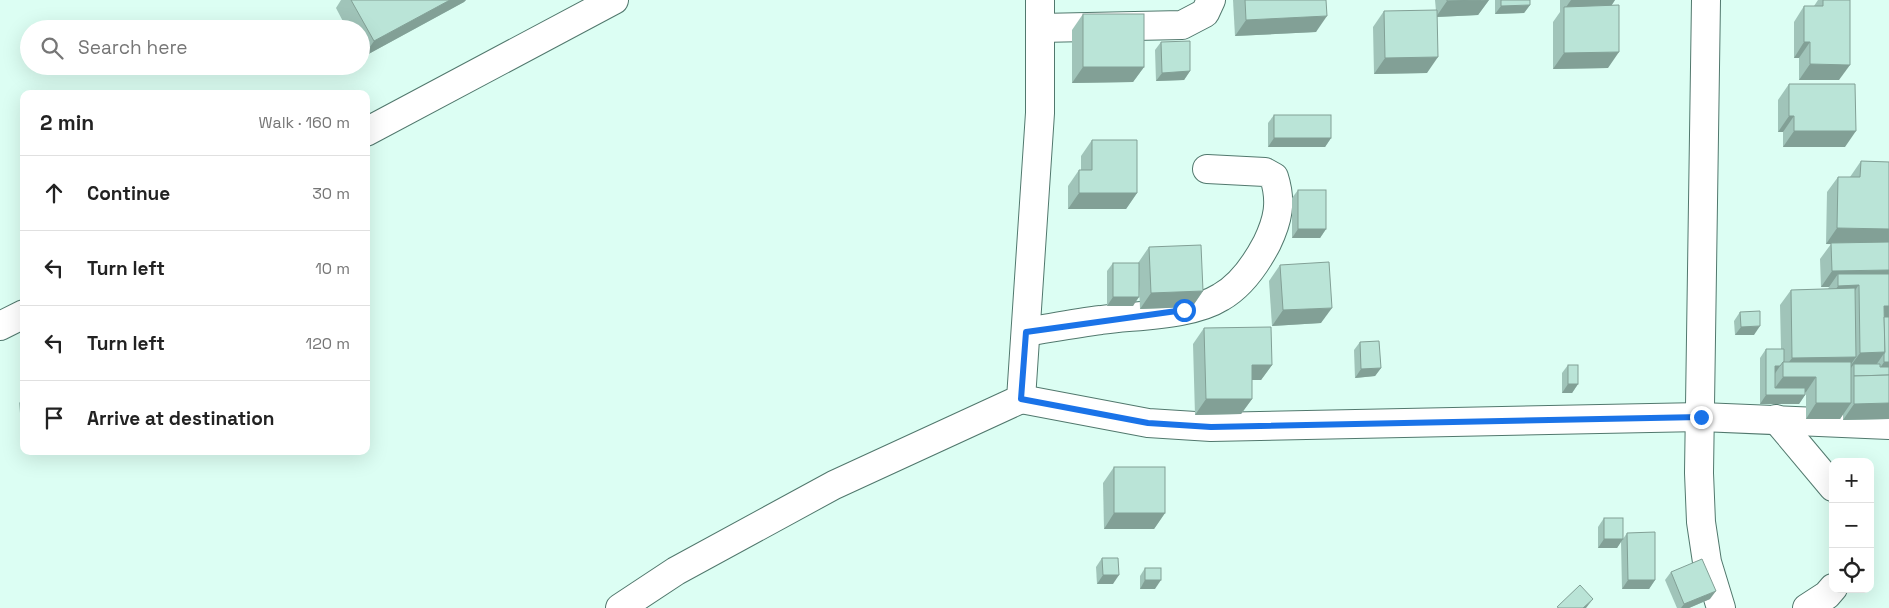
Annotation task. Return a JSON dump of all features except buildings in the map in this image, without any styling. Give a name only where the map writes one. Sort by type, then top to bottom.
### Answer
[{"type":"street","points":[[370,130],[614,0]]},
{"type":"street","points":[[1021,399],[1040,113],[1040,0]]},
{"type":"street","points":[[1040,28],[1182,25],[1205,13],[1211,0]]},
{"type":"street","points":[[1706,0],[1699,473],[1701,522],[1707,562],[1721,608]]},
{"type":"street","points":[[1026,332],[1184,310],[1220,298],[1244,279],[1262,252],[1277,222],[1278,192],[1274,177],[1265,172],[1207,169]]},
{"type":"street","points":[[0,326],[20,316]]},
{"type":"street","points":[[620,608],[676,571],[834,485],[1021,399],[1148,423],[1211,427],[1701,417],[1889,426]]},
{"type":"street","points":[[1776,420],[1829,482]]},
{"type":"street","points":[[1807,608],[1829,593]]},
{"type":"route","points":[[1184,310],[1101,320],[1026,332],[1021,399],[1148,423],[1211,427],[1279,424],[1701,417]]}]
